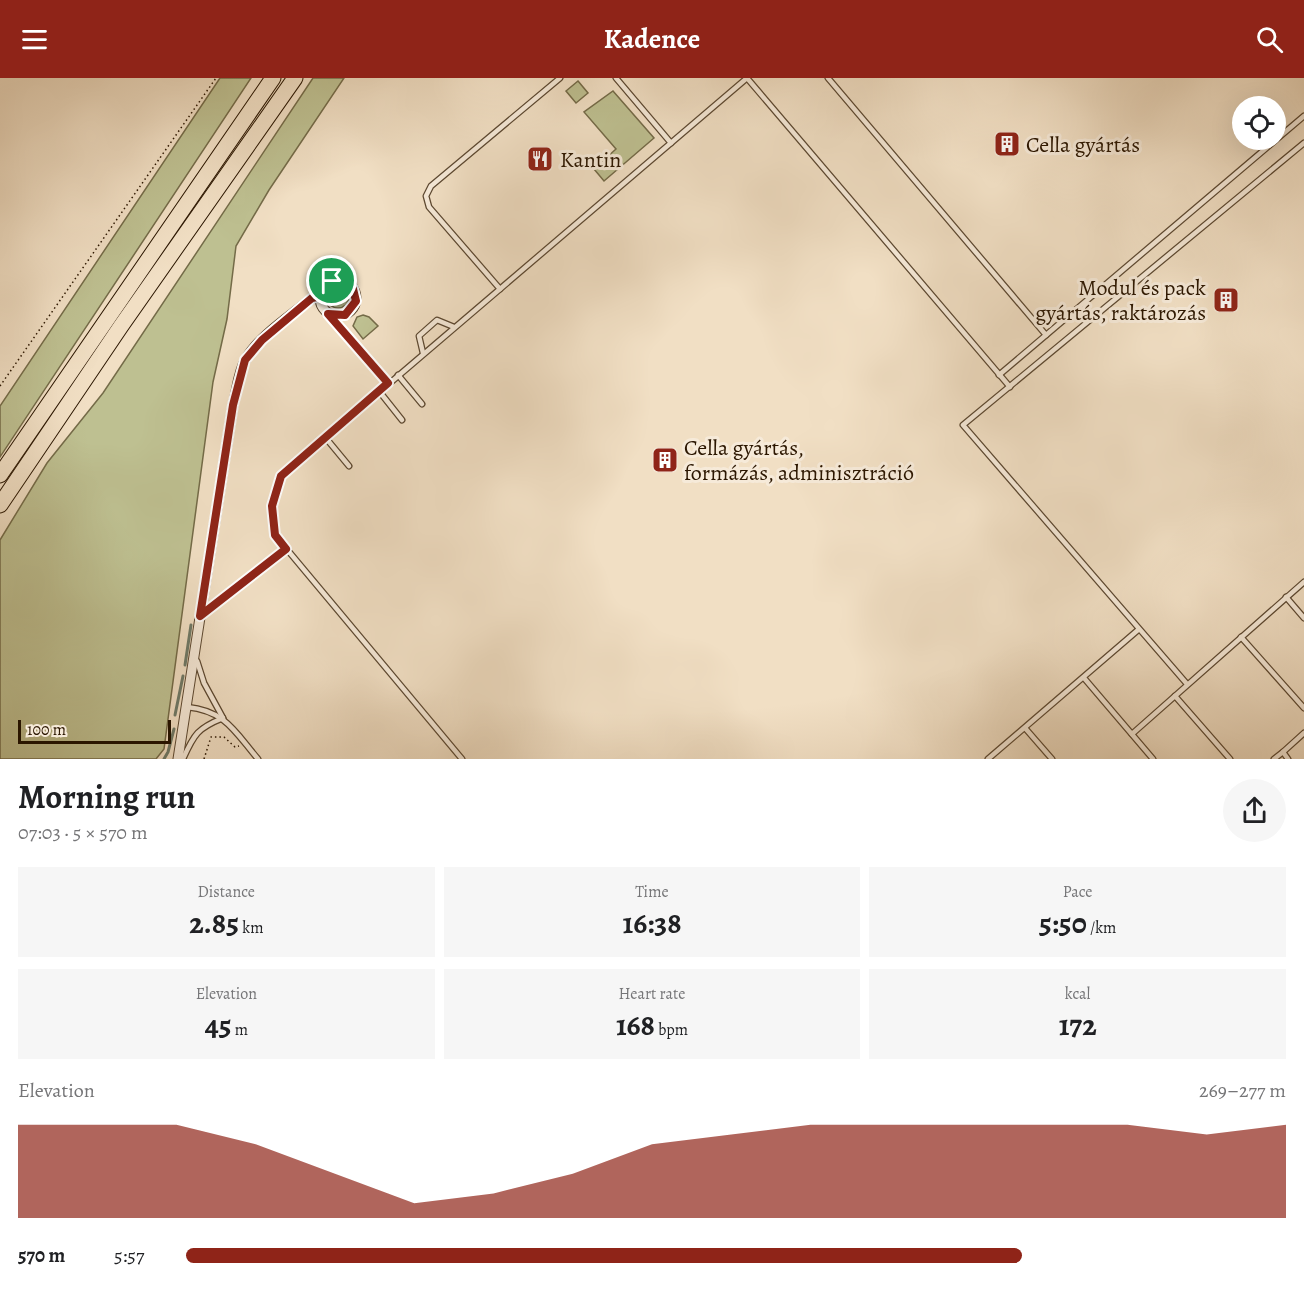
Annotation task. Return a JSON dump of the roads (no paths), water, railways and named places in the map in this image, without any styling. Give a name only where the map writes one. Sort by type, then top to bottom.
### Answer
[{"type":"highway","points":[[0,475],[273,78]]},
{"type":"highway","points":[[0,506],[134,308],[295,78]]},
{"type":"street","points":[[332,281],[344,282],[353,289],[356,301],[350,312],[339,316],[328,314],[321,306],[320,296],[323,287],[332,281]]},
{"type":"street","points":[[180,759],[233,405],[245,360],[271,333],[312,298],[320,296]]},
{"type":"lane","points":[[500,289],[429,207],[426,196],[431,186],[560,78]]},
{"type":"lane","points":[[616,78],[671,143]]},
{"type":"lane","points":[[462,759],[275,535],[272,506],[281,476],[747,78],[1010,387]]},
{"type":"lane","points":[[828,78],[1046,335]]},
{"type":"lane","points":[[999,375],[1304,116]]},
{"type":"lane","points":[[1187,684],[963,425],[1304,143]]},
{"type":"lane","points":[[328,314],[388,383]]},
{"type":"lane","points":[[423,353],[419,336],[437,320],[454,327]]},
{"type":"lane","points":[[398,375],[422,404]]},
{"type":"lane","points":[[379,391],[402,420]]},
{"type":"lane","points":[[325,437],[349,465]]},
{"type":"lane","points":[[200,616],[286,549]]},
{"type":"lane","points":[[1132,734],[1304,582]]},
{"type":"lane","points":[[1286,597],[1304,618]]},
{"type":"lane","points":[[988,759],[1138,630]]},
{"type":"lane","points":[[1241,637],[1304,708]]},
{"type":"lane","points":[[195,654],[198,669],[223,718],[258,759]]},
{"type":"lane","points":[[1084,678],[1153,759]]},
{"type":"lane","points":[[1175,696],[1230,759]]},
{"type":"lane","points":[[187,707],[203,708],[223,718]]},
{"type":"lane","points":[[180,759],[192,738],[202,727],[223,718]]},
{"type":"lane","points":[[1025,728],[1052,759]]},
{"type":"lane","points":[[1274,759],[1304,733]]},
{"type":"lane","points":[[1283,752],[1288,759]]},
{"type":"waterway","points":[[185,665],[191,625]]},
{"type":"waterway","points":[[175,715],[183,676]]},
{"type":"waterway","points":[[164,759],[174,729]]},
{"type":"place","name":"Cella gyártás","points":[[1007,144]]},
{"type":"place","name":"Kantin","points":[[540,159]]},
{"type":"place","name":"Modul és pack gyártás, raktározás","points":[[1226,300]]},
{"type":"place","name":"Cella gyártás, formázás, adminisztráció","points":[[665,460]]}]
